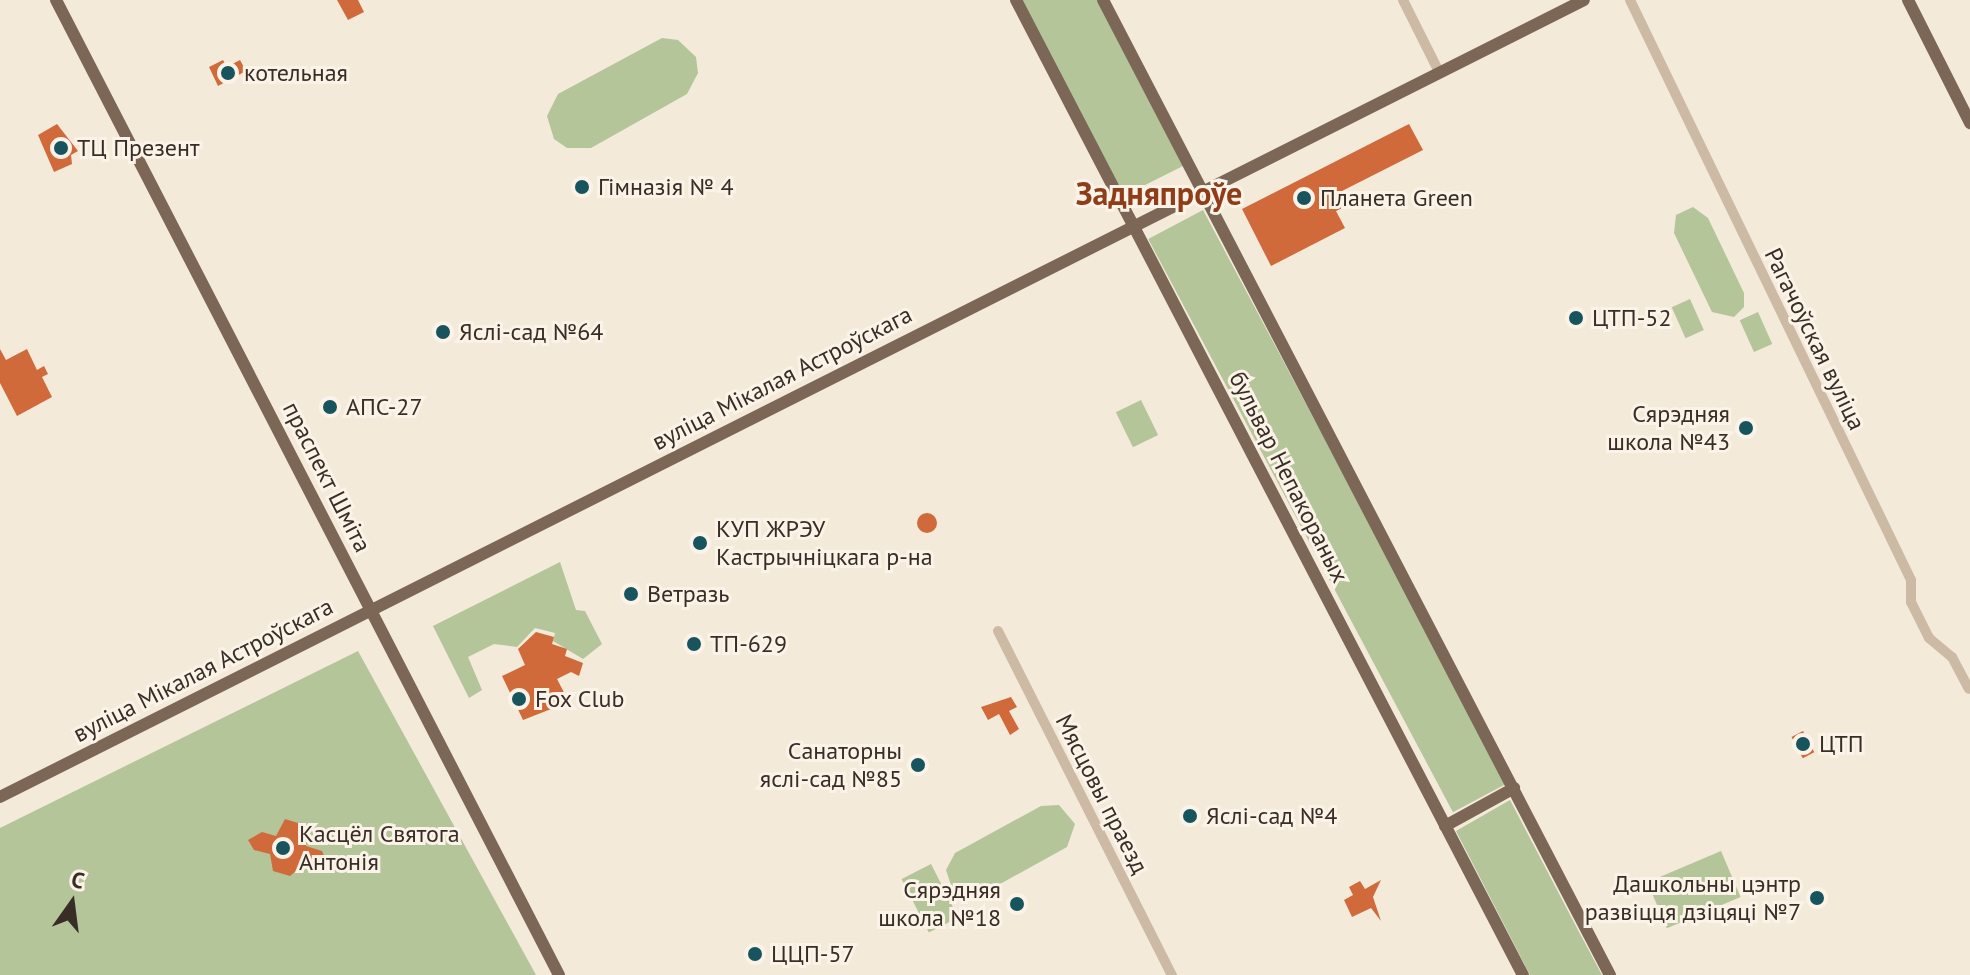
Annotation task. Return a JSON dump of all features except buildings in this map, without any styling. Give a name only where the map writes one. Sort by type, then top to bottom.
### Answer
[{"type":"main road","name":"праспект Шміта","points":[[56,0],[559,975]]},
{"type":"main road","name":"бульвар Непакораных","points":[[1016,0],[1523,975]]},
{"type":"main road","points":[[1103,0],[1610,975]]},
{"type":"main road","name":"вуліца Мікалая Астроўскага","points":[[0,797],[1439,72],[1567,4],[1584,0]]},
{"type":"main road","points":[[1908,0],[1970,123]]},
{"type":"main road","points":[[1445,826],[1514,788]]},
{"type":"street","points":[[1403,0],[1439,72]]},
{"type":"street","name":"Рагачоўская вуліца","points":[[1630,0],[1911,580],[1917,614],[1969,689]]},
{"type":"street","name":"Мясцовы праезд","points":[[998,631],[1172,975]]},
{"type":"green space","points":[[1020,0],[1097,0],[1183,166],[1123,196]]},
{"type":"green space","points":[[662,38],[678,40],[696,57],[698,73],[687,94],[591,148],[567,148],[554,139],[547,116],[558,94]]},
{"type":"green space","points":[[1693,207],[1708,218],[1744,293],[1744,307],[1734,317],[1712,312],[1674,233],[1676,215]]},
{"type":"green space","points":[[1203,210],[1508,783],[1453,812],[1148,239]]},
{"type":"green space","points":[[1690,299],[1704,330],[1686,338],[1672,307]]},
{"type":"green space","points":[[1758,312],[1772,344],[1754,352],[1740,320]]},
{"type":"green space","points":[[1141,400],[1158,435],[1133,447],[1116,412]]},
{"type":"green space","points":[[560,562],[576,610],[585,611],[602,644],[583,659],[553,641],[555,633],[535,628],[517,647],[494,644],[468,657],[482,690],[469,698],[433,626]]},
{"type":"green space","points":[[358,651],[536,975],[0,975],[0,828]]},
{"type":"green space","points":[[1510,800],[1602,975],[1530,975],[1456,831]]},
{"type":"green space","points":[[1059,805],[1075,824],[1067,847],[982,894],[969,896],[952,888],[946,870],[955,853],[1041,806]]},
{"type":"green space","points":[[1721,851],[1741,897],[1667,928],[1647,882]]},
{"type":"green space","points":[[931,864],[958,917],[929,932],[902,879]]},
{"type":"place","name":"котельная","points":[[228,73]]},
{"type":"place","name":"ТЦ Презент","points":[[61,148]]},
{"type":"place","name":"Гімназія № 4","points":[[582,187]]},
{"type":"place","name":"Планета Green","points":[[1304,198]]},
{"type":"place","name":"ЦТП-52","points":[[1576,318]]},
{"type":"place","name":"Яслі-сад №64","points":[[443,332]]},
{"type":"place","name":"АПС-27","points":[[330,407]]},
{"type":"place","name":"Сярэдняя школа №43","points":[[1746,428]]},
{"type":"place","name":"КУП ЖРЭУ Кастрычніцкага р-на","points":[[700,543]]},
{"type":"place","name":"Ветразь","points":[[631,594]]},
{"type":"place","name":"ТП-629","points":[[694,644]]},
{"type":"place","name":"Fox Club","points":[[519,699]]},
{"type":"place","name":"ЦТП","points":[[1803,744]]},
{"type":"place","name":"Санаторны яслі-сад №85","points":[[918,765]]},
{"type":"place","name":"Яслі-сад №4","points":[[1190,816]]},
{"type":"place","name":"Касцёл Святога Антонія","points":[[283,848]]},
{"type":"place","name":"Дашкольны цэнтр развіцця дзіцяці №7","points":[[1817,898]]},
{"type":"place","name":"Сярэдняя школа №18","points":[[1017,904]]},
{"type":"place","name":"ЦЦП-57","points":[[755,954]]},
{"type":"district","name":"Задняпроўе","points":[[1159,193]]}]
